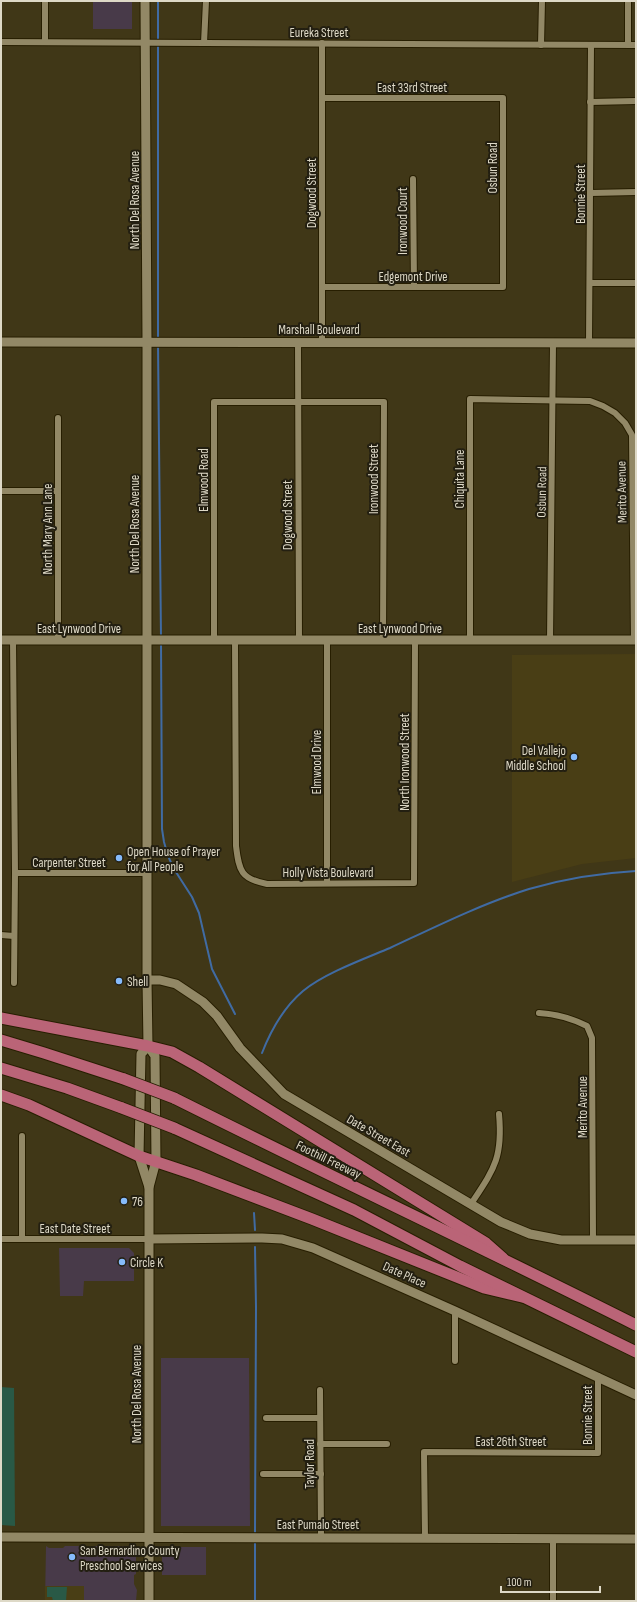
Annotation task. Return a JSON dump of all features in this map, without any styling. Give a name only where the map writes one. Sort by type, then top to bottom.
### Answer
[{"type":"highway","points":[[1,1018],[148,1046],[172,1052],[199,1067],[486,1243],[503,1258]]},
{"type":"highway","name":"Foothill Freeway","points":[[1,1040],[124,1079],[174,1098],[444,1231],[503,1258],[636,1325]]},
{"type":"highway","points":[[1,1068],[67,1088],[174,1128],[354,1210],[522,1297],[636,1352]]},
{"type":"highway","points":[[1,1095],[29,1105],[139,1156],[196,1175],[312,1219],[484,1288],[522,1297]]},
{"type":"street","points":[[45,1],[45,42]]},
{"type":"street","name":"North Del Rosa Avenue","points":[[145,1],[154,43],[155,342],[147,641],[148,1046],[155,1056],[156,1161],[149,1187],[149,1601]]},
{"type":"street","points":[[204,43],[206,1]]},
{"type":"street","points":[[541,44],[542,1]]},
{"type":"street","points":[[628,1],[628,45]]},
{"type":"street","name":"Eureka Street","points":[[1,42],[636,45]]},
{"type":"street","name":"Dogwood Street","points":[[322,43],[322,342]]},
{"type":"street","name":"Bonnie Street","points":[[589,343],[591,45]]},
{"type":"street","name":"East 33rd Street","points":[[322,98],[503,98]]},
{"type":"street","name":"Osbun Road","points":[[503,98],[503,287]]},
{"type":"street","points":[[590,102],[636,101]]},
{"type":"street","name":"Ironwood Court","points":[[413,179],[414,287]]},
{"type":"street","points":[[591,193],[636,192]]},
{"type":"street","points":[[590,283],[636,283]]},
{"type":"street","name":"Edgemont Drive","points":[[322,287],[503,287]]},
{"type":"street","name":"Marshall Boulevard","points":[[1,342],[636,343]]},
{"type":"street","name":"Dogwood Street","points":[[298,342],[299,641]]},
{"type":"street","name":"Osbun Road","points":[[550,641],[553,343]]},
{"type":"street","name":"Chiquita Lane","points":[[470,641],[470,400],[553,400]]},
{"type":"street","name":"Merito Avenue","points":[[553,400],[590,401],[603,406],[615,413],[625,423],[632,435],[635,640]]},
{"type":"street","name":"Elmwood Road","points":[[214,641],[214,402],[298,403]]},
{"type":"street","name":"Ironwood Street","points":[[298,403],[384,402],[383,641]]},
{"type":"street","name":"North Mary Ann Lane","points":[[58,418],[58,641]]},
{"type":"street","points":[[1,491],[58,491]]},
{"type":"street","name":"East Lynwood Drive","points":[[1,640],[635,640]]},
{"type":"street","points":[[13,640],[15,873],[14,983]]},
{"type":"street","name":"Holly Vista Boulevard","points":[[235,641],[236,846],[240,868],[245,875],[254,881],[267,884],[414,883]]},
{"type":"street","name":"Elmwood Drive","points":[[327,641],[327,883]]},
{"type":"street","name":"North Ironwood Street","points":[[414,883],[415,641]]},
{"type":"street","name":"Carpenter Street","points":[[15,873],[148,873]]},
{"type":"street","points":[[1,935],[14,936]]},
{"type":"street","name":"Date Street East","points":[[147,980],[160,980],[176,984],[204,1002],[217,1016],[240,1048],[284,1094],[501,1222],[530,1234],[561,1240],[636,1240]]},
{"type":"street","name":"Merito Avenue","points":[[539,1013],[553,1013],[569,1017],[587,1026],[592,1038],[593,1240]]},
{"type":"street","name":"North Del Rosa Avenue","points":[[148,1046],[141,1054],[139,1156],[149,1187]]},
{"type":"street","points":[[471,1204],[493,1170],[497,1160],[501,1133],[499,1114]]},
{"type":"street","points":[[22,1136],[22,1239]]},
{"type":"street","name":"Date Place","points":[[149,1239],[262,1238],[295,1243],[313,1248],[456,1311],[636,1395]]},
{"type":"street","name":"East Date Street","points":[[1,1239],[149,1239]]},
{"type":"street","points":[[455,1361],[456,1311]]},
{"type":"street","name":"Bonnie Street","points":[[598,1376],[598,1453]]},
{"type":"street","name":"Taylor Road","points":[[320,1390],[321,1537]]},
{"type":"street","points":[[266,1418],[320,1418]]},
{"type":"street","points":[[320,1444],[387,1444]]},
{"type":"street","name":"East 26th Street","points":[[425,1537],[424,1452],[598,1453]]},
{"type":"street","points":[[263,1474],[320,1474]]},
{"type":"street","name":"East Pumalo Street","points":[[1,1537],[425,1537],[636,1539]]},
{"type":"street","points":[[553,1539],[553,1601]]},
{"type":"shaded area","points":[[93,1],[132,1],[132,29],[93,29]]},
{"type":"shaded area","name":"Del Vallejo Middle School","points":[[636,654],[636,858],[582,864],[512,882],[512,655]]},
{"type":"shaded area","points":[[59,1248],[129,1248],[134,1253],[134,1281],[84,1281],[83,1296],[60,1296]]},
{"type":"shaded area","points":[[161,1358],[249,1358],[250,1526],[161,1526]]},
{"type":"shaded area","points":[[46,1546],[49,1548],[82,1546],[84,1548],[92,1548],[93,1546],[132,1546],[136,1550],[136,1574],[134,1575],[134,1584],[137,1590],[136,1601],[45,1601]]},
{"type":"shaded area","points":[[162,1547],[206,1547],[206,1575],[162,1575]]},
{"type":"shaded area","points":[[45,1586],[84,1586],[84,1601],[45,1601]]},
{"type":"green space","points":[[1,1387],[14,1388],[15,1526],[1,1525]]},
{"type":"green space","points":[[47,1587],[67,1587],[66,1601],[53,1601],[52,1597],[47,1597]]},
{"type":"waterway","points":[[158,1],[158,340]]},
{"type":"waterway","points":[[158,344],[161,638]]},
{"type":"waterway","points":[[161,642],[162,829],[164,842],[174,869],[192,897],[199,913],[212,969],[235,1014]]},
{"type":"waterway","points":[[262,1053],[274,1027],[296,997],[312,984],[333,972],[390,948],[458,916],[511,895],[542,885],[568,879],[636,871]]},
{"type":"waterway","points":[[254,1213],[255,1230]]},
{"type":"waterway","points":[[255,1247],[255,1532]]},
{"type":"waterway","points":[[255,1542],[255,1601]]},
{"type":"place","name":"Del Vallejo Middle School","points":[[574,757]]},
{"type":"place","name":"Open House of Prayer for All People","points":[[119,858]]},
{"type":"place","name":"Shell","points":[[119,981]]},
{"type":"place","name":"76","points":[[124,1201]]},
{"type":"place","name":"Circle K","points":[[122,1262]]},
{"type":"place","name":"San Bernardino County Preschool Services","points":[[72,1557]]}]
